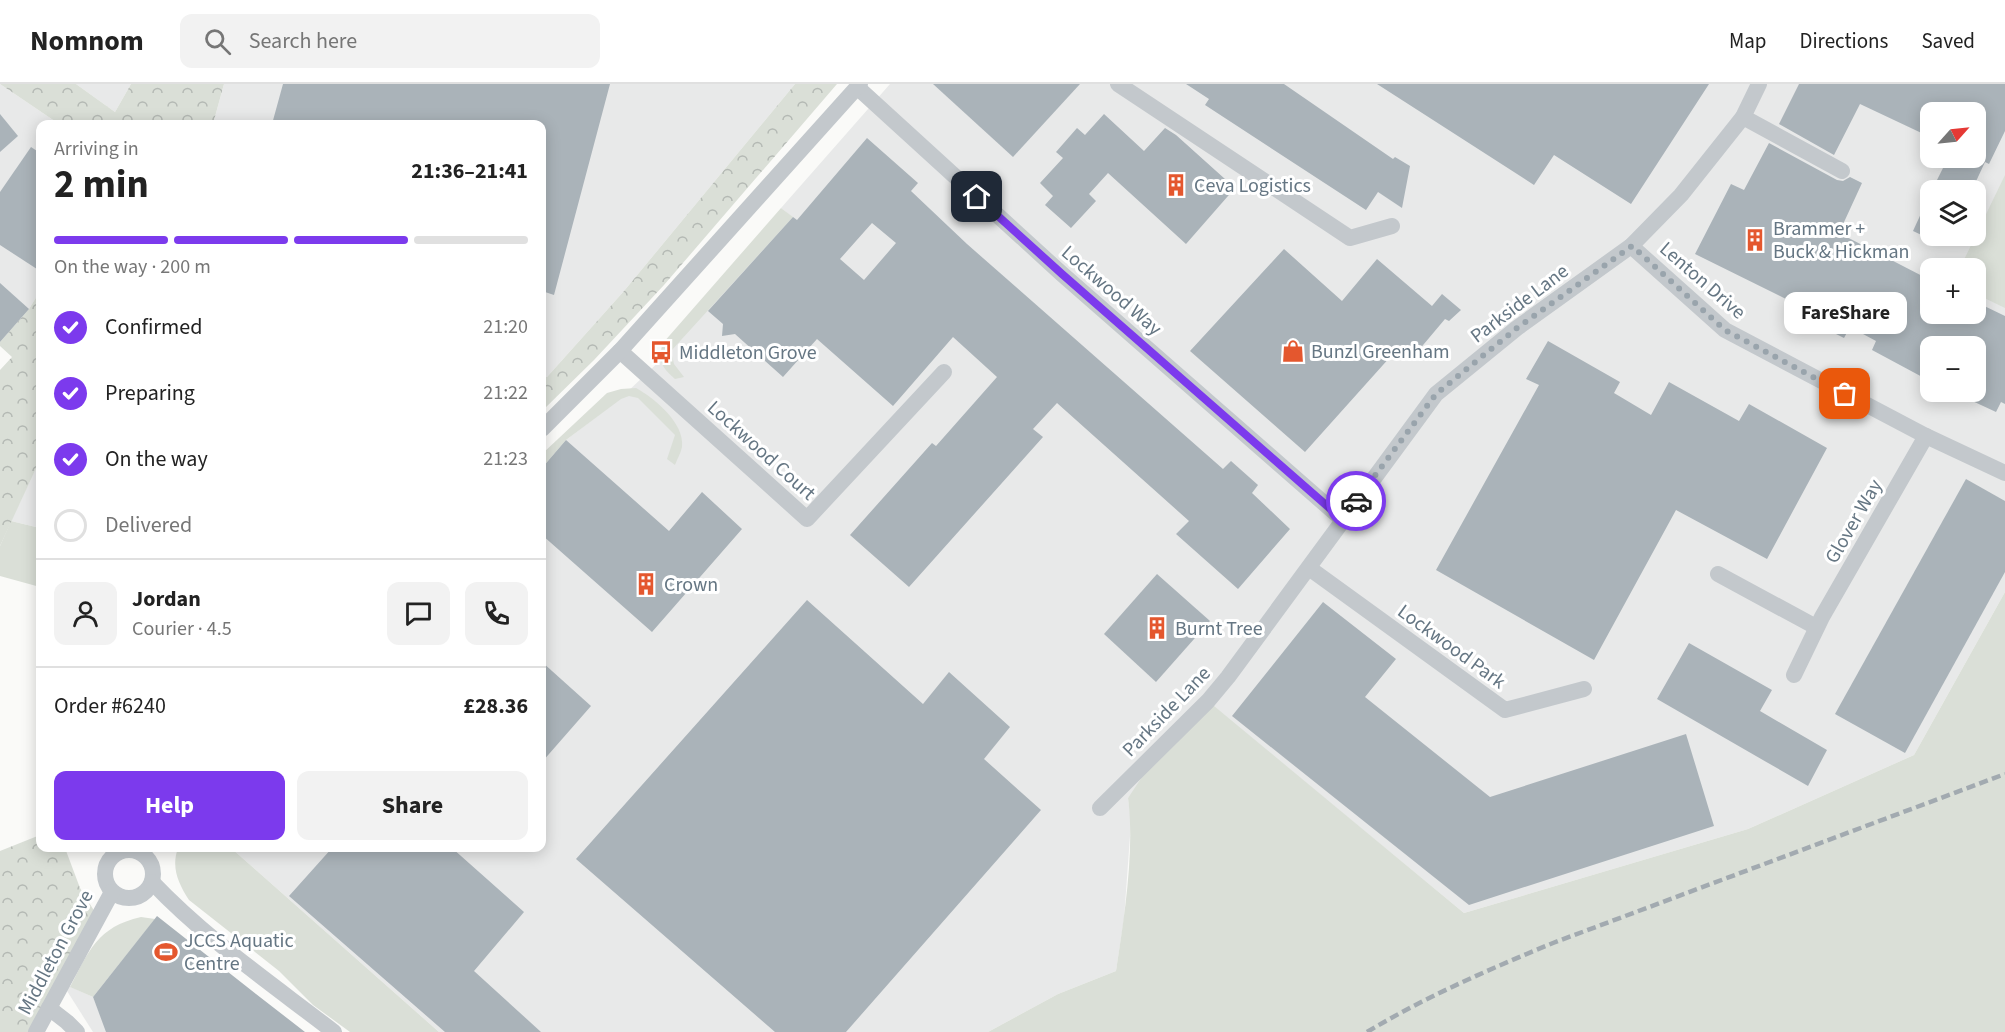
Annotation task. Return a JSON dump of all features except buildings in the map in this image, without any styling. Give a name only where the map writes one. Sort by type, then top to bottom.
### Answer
[{"type":"street","points":[[1118,84],[1350,238],[1392,226]]},
{"type":"street","name":"Parkside Lane","points":[[1100,808],[1208,701],[1228,677],[1436,394],[1517,328],[1632,246],[1681,195],[1743,117],[1759,84]]},
{"type":"street","points":[[546,425],[620,351],[859,86]]},
{"type":"street","name":"Lockwood Way","points":[[859,86],[1062,274],[1342,519]]},
{"type":"street","points":[[1743,117],[1842,171]]},
{"type":"street","name":"Lenton Drive","points":[[1632,246],[1725,330],[1926,436],[2005,473]]},
{"type":"street","name":"Lockwood Court","points":[[620,351],[807,519],[944,372]]},
{"type":"street","name":"Glover Way","points":[[1794,675],[1816,627],[1926,436]]},
{"type":"street","name":"Lockwood Park","points":[[1309,568],[1505,710],[1584,689]]},
{"type":"street","points":[[1718,573],[1816,627]]},
{"type":"street","name":"Middleton Grove","points":[[120,852],[109,860],[104,876],[112,892],[125,898],[137,897],[148,889],[152,882],[153,869],[146,852]]},
{"type":"street","points":[[152,882],[171,903],[213,938],[334,1032]]},
{"type":"street","name":"Middleton Grove","points":[[36,1032],[112,892]]},
{"type":"street","points":[[49,1008],[77,1032]]},
{"type":"shaded area","points":[[0,84],[53,120],[36,120],[36,298],[0,342]]},
{"type":"shaded area","points":[[76,84],[131,84],[115,112]]},
{"type":"shaded area","points":[[224,84],[795,84],[624,291],[547,377],[546,120],[214,120]]},
{"type":"shaded area","points":[[890,84],[2005,84],[2005,592],[1914,755],[1748,829],[1464,913],[1208,702],[1128,798],[1131,822],[1124,919],[1116,971],[1058,994],[988,1032],[439,1032],[236,852],[546,852],[546,463],[566,440],[621,398],[670,351],[792,217],[781,208]]},
{"type":"shaded area","points":[[36,468],[36,527],[11,521]]},
{"type":"shaded area","points":[[62,983],[93,997],[107,1032],[93,1032]]},
{"type":"green space","points":[[0,84],[76,84],[115,112],[131,84],[224,84],[214,120],[53,120]]},
{"type":"green space","points":[[795,84],[837,84],[664,285],[546,407],[546,377],[624,291]]},
{"type":"green space","points":[[2005,175],[2005,308],[1986,299],[1986,258],[1965,258],[1971,246],[1986,246],[1986,214]]},
{"type":"green space","points":[[781,208],[793,217],[671,351],[674,364],[684,377],[675,379],[662,363],[663,343]]},
{"type":"green space","points":[[36,298],[36,469],[0,546],[0,370],[12,357],[0,346],[0,342]]},
{"type":"green space","points":[[636,388],[651,398],[674,420],[682,438],[681,452],[675,465],[667,459],[675,435],[638,398],[629,396],[621,399],[566,440],[546,463],[546,450],[607,393]]},
{"type":"green space","points":[[11,521],[36,527],[36,586],[0,576],[0,546]]},
{"type":"green space","points":[[2005,592],[2005,1032],[988,1032],[1058,994],[1116,971],[1129,862],[1128,798],[1160,750],[1208,701],[1464,913],[1748,829],[1914,755]]},
{"type":"green space","points":[[36,837],[36,852],[66,852],[80,888],[98,917],[36,1032],[0,1032],[0,851]]},
{"type":"green space","points":[[177,852],[236,852],[439,1032],[350,1032],[313,1005],[279,971],[189,900],[177,875]]},
{"type":"green space","points":[[141,917],[155,919],[93,997],[70,987],[89,952],[104,934],[126,921]]},
{"type":"railway","points":[[1367,1032],[1436,995],[1553,943],[2005,774]]},
{"type":"way so far","points":[[1356,501],[1436,394],[1517,328],[1632,246],[1725,330],[1845,394]]},
{"type":"place","name":"Ceva Logistics","points":[[1176,185]]},
{"type":"place","name":"Brammer + Buck & Hickman","points":[[1755,240]]},
{"type":"place","name":"Bunzl Greenham","points":[[1293,351]]},
{"type":"place","name":"Middleton Grove","points":[[661,352]]},
{"type":"place","name":"FareShare","points":[[1845,394]]},
{"type":"place","name":"Crown","points":[[646,584]]},
{"type":"place","name":"Burnt Tree","points":[[1157,628]]},
{"type":"place","name":"JCCS Aquatic Centre","points":[[166,952]]},
{"type":"route","points":[[977,197],[1342,519],[1356,501]]}]
